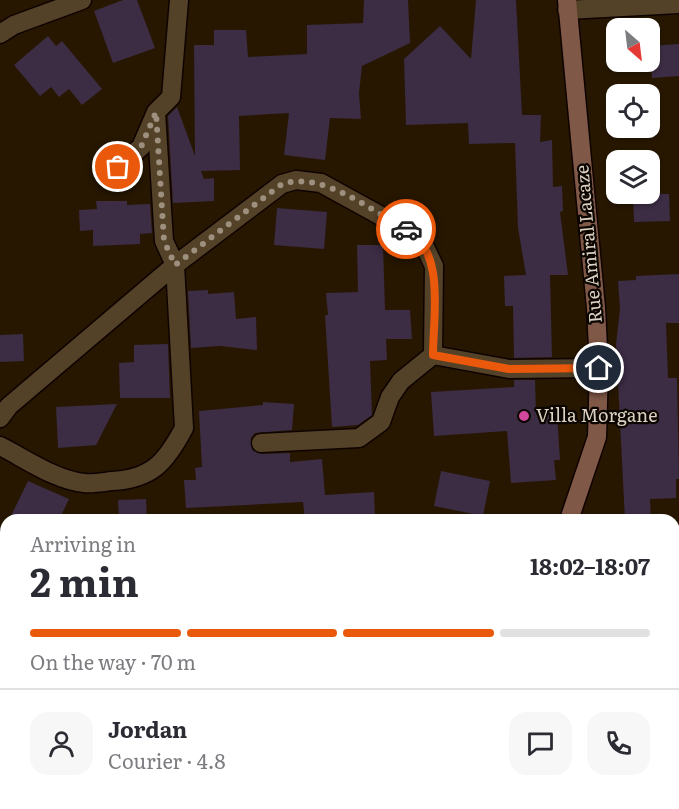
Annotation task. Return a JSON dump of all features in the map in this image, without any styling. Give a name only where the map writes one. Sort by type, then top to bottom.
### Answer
[{"type":"street","points":[[0,34],[14,25],[81,0]]},
{"type":"street","points":[[118,167],[141,147],[156,112],[171,98],[179,0]]},
{"type":"street","points":[[567,5],[679,4]]},
{"type":"street","name":"Rue Amiral Lacaze","points":[[567,5],[596,308],[599,368],[597,437],[571,514]]},
{"type":"street","points":[[0,446],[48,471],[84,483],[133,480],[158,466],[173,448],[184,428],[175,265],[164,241],[156,112]]},
{"type":"street","points":[[0,418],[9,406],[175,265],[282,184],[296,180],[321,183],[412,232],[423,243],[434,266],[433,355]]},
{"type":"street","points":[[261,443],[359,438],[381,422],[390,397],[401,381],[433,355],[509,369],[599,368]]},
{"type":"building","points":[[123,0],[137,0],[155,48],[113,63],[94,11]]},
{"type":"building","points":[[364,0],[408,0],[410,43],[362,66],[359,93],[361,119],[330,118],[325,160],[284,155],[289,113],[239,116],[240,170],[201,171],[204,179],[214,178],[214,201],[173,203],[168,116],[177,107],[195,156],[194,45],[214,45],[214,30],[246,30],[248,57],[307,54],[307,25],[363,23]]},
{"type":"building","points":[[476,0],[516,0],[522,115],[541,115],[540,142],[552,140],[553,187],[562,186],[563,211],[560,212],[568,275],[550,275],[552,357],[514,358],[513,306],[505,306],[504,276],[526,275],[518,228],[515,143],[469,144],[468,123],[406,125],[404,59],[440,26],[471,59]]},
{"type":"building","points":[[48,36],[56,46],[62,41],[102,89],[82,105],[69,89],[59,97],[51,87],[40,96],[14,65]]},
{"type":"building","points":[[679,44],[679,76],[652,78],[652,72],[660,72],[660,45]]},
{"type":"building","points":[[660,194],[669,194],[670,221],[634,222],[633,204],[660,204]]},
{"type":"building","points":[[96,201],[127,201],[127,205],[150,204],[152,233],[140,234],[140,244],[93,246],[93,230],[80,231],[79,210],[97,209]]},
{"type":"building","points":[[277,208],[327,212],[324,249],[274,245]]},
{"type":"building","points":[[357,245],[383,245],[385,310],[410,310],[412,339],[386,339],[387,360],[370,361],[372,415],[358,425],[332,427],[325,315],[328,315],[326,293],[358,292]]},
{"type":"building","points":[[679,274],[679,323],[666,323],[668,378],[677,378],[679,479],[676,479],[676,498],[650,499],[651,514],[625,514],[616,344],[620,309],[618,281],[636,280],[636,276]]},
{"type":"building","points":[[208,290],[208,294],[234,292],[236,319],[256,317],[257,350],[220,346],[191,348],[188,291]]},
{"type":"building","points":[[23,334],[24,361],[0,362],[0,335]]},
{"type":"building","points":[[168,344],[170,398],[120,398],[119,363],[134,362],[134,345]]},
{"type":"building","points":[[514,380],[535,380],[536,415],[557,414],[560,460],[554,460],[556,480],[511,483],[507,431],[434,436],[431,392],[514,387]]},
{"type":"building","points":[[263,402],[294,404],[292,430],[255,433],[251,438],[252,450],[261,454],[290,453],[290,462],[322,459],[325,495],[374,492],[375,514],[304,514],[303,502],[186,508],[184,480],[196,480],[195,468],[202,467],[199,411],[263,405]]},
{"type":"building","points":[[117,404],[96,445],[58,448],[56,407]]},
{"type":"building","points":[[441,471],[490,481],[483,514],[434,506]]},
{"type":"building","points":[[28,481],[69,499],[62,514],[12,514]]},
{"type":"building","points":[[146,499],[147,514],[119,514],[118,500]]},
{"type":"way so far","points":[[118,167],[141,147],[156,112],[164,241],[175,265],[282,184],[296,180],[321,183],[406,229]]},
{"type":"place","name":"Villa Morgane","points":[[524,416]]},
{"type":"route","points":[[406,229],[423,243],[434,266],[433,355],[509,369],[599,368]]}]
